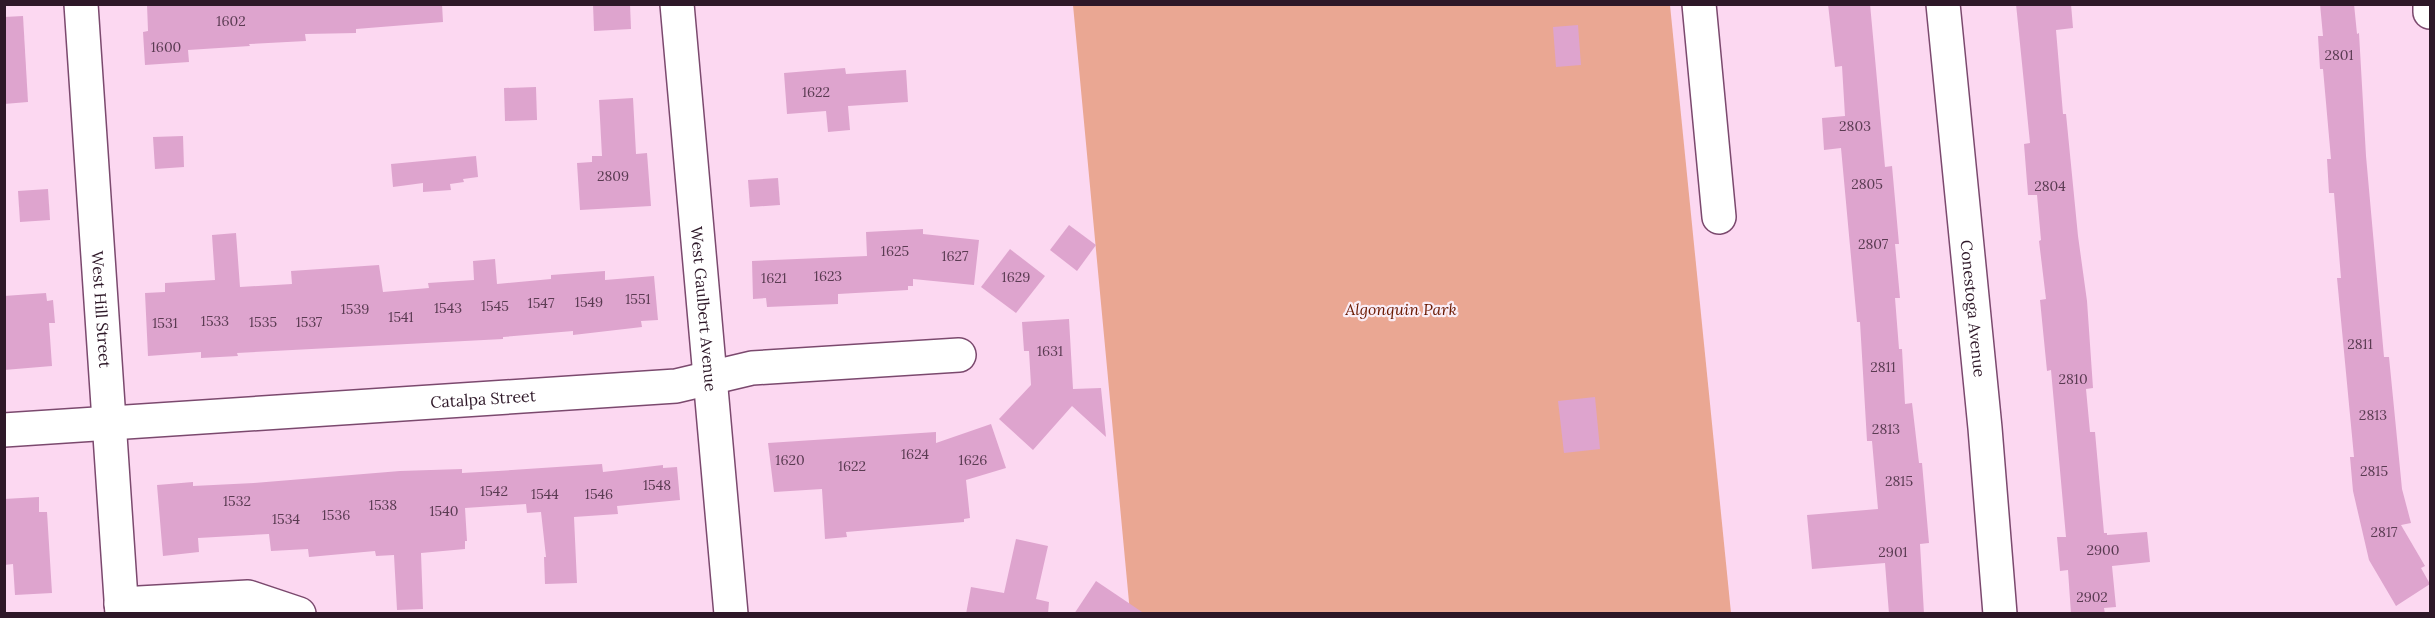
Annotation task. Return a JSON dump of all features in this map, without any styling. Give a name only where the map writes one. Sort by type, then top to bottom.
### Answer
[{"type":"street","name":"West Hill Street","points":[[81,4],[121,609]]},
{"type":"street","name":"West Gaulbert Avenue","points":[[677,4],[731,614]]},
{"type":"street","points":[[1700,4],[1719,217]]},
{"type":"street","name":"Conestoga Avenue","points":[[1943,4],[1985,428],[2000,614]]},
{"type":"street","points":[[2430,4],[2430,12]]},
{"type":"street","name":"Catalpa Street","points":[[4,430],[676,386],[752,368],[959,355]]},
{"type":"street","points":[[121,609],[213,606],[248,597],[299,614]]},
{"type":"green space","name":"Algonquin Park","points":[[1073,5],[1670,5],[1731,613],[1130,613]]},
{"type":"building","points":[[147,4],[442,4],[443,22],[356,29],[356,33],[305,34],[306,41],[188,50],[189,62],[145,65],[143,32],[148,31]]},
{"type":"building","points":[[593,4],[630,4],[631,29],[594,31]]},
{"type":"building","points":[[1828,4],[1870,4],[1885,167],[1892,166],[1899,244],[1895,244],[1900,298],[1895,298],[1899,349],[1902,349],[1905,404],[1912,403],[1919,463],[1922,463],[1929,543],[1920,544],[1924,614],[1889,614],[1885,563],[1812,569],[1807,515],[1878,509],[1872,441],[1867,441],[1860,322],[1857,322],[1841,148],[1824,150],[1822,118],[1845,116],[1842,66],[1835,67]]},
{"type":"building","points":[[2016,4],[2071,4],[2073,28],[2056,30],[2063,114],[2066,114],[2087,301],[2093,388],[2086,389],[2090,432],[2095,432],[2104,533],[2107,535],[2147,532],[2150,562],[2112,566],[2116,607],[2104,608],[2105,614],[2071,614],[2068,570],[2060,571],[2057,537],[2066,537],[2051,370],[2047,371],[2040,300],[2046,299],[2039,241],[2041,240],[2037,195],[2028,195],[2024,144],[2030,143]]},
{"type":"building","points":[[2320,4],[2354,4],[2357,34],[2359,33],[2366,156],[2384,357],[2389,357],[2402,489],[2411,523],[2401,525],[2425,566],[2421,568],[2430,584],[2396,606],[2369,560],[2353,491],[2350,457],[2354,457],[2337,278],[2341,278],[2334,193],[2329,193],[2327,159],[2331,159],[2323,69],[2320,69],[2318,36],[2323,36]]},
{"type":"building","points":[[23,16],[28,102],[4,104],[4,17]]},
{"type":"building","points":[[1578,25],[1581,65],[1556,67],[1553,27]]},
{"type":"building","points":[[845,68],[846,74],[906,70],[908,102],[848,106],[850,130],[828,132],[826,111],[787,114],[784,73]]},
{"type":"building","points":[[536,87],[537,120],[505,121],[504,88]]},
{"type":"building","points":[[633,98],[636,154],[647,153],[651,206],[580,210],[577,163],[592,162],[592,156],[602,156],[599,100]]},
{"type":"building","points":[[183,136],[184,167],[155,169],[153,137]]},
{"type":"building","points":[[476,156],[478,177],[450,184],[451,190],[423,192],[423,183],[393,187],[391,164]]},
{"type":"building","points":[[778,178],[780,205],[750,207],[748,180]]},
{"type":"building","points":[[48,189],[50,220],[20,222],[18,191]]},
{"type":"building","points":[[1069,225],[1096,245],[1077,271],[1050,250]]},
{"type":"building","points":[[923,229],[923,234],[979,240],[974,285],[913,279],[913,286],[908,286],[908,290],[838,294],[838,304],[767,307],[766,298],[753,299],[752,261],[867,256],[866,232]]},
{"type":"building","points":[[236,233],[240,287],[292,284],[291,271],[379,265],[383,292],[429,288],[428,283],[474,280],[473,261],[495,259],[497,284],[551,279],[551,275],[605,271],[605,280],[654,276],[658,320],[641,321],[642,327],[573,335],[573,331],[503,337],[503,339],[237,353],[238,356],[201,358],[201,352],[148,356],[145,293],[165,292],[165,283],[215,280],[212,235]]},
{"type":"building","points":[[1010,249],[1045,276],[1016,313],[981,287]]},
{"type":"building","points":[[46,293],[47,301],[53,300],[55,323],[49,323],[52,366],[4,370],[4,296]]},
{"type":"building","points":[[1069,319],[1073,389],[1101,388],[1106,437],[1072,406],[1033,450],[999,419],[1031,385],[1029,351],[1024,351],[1022,322]]},
{"type":"building","points":[[1595,397],[1600,449],[1564,453],[1558,401]]},
{"type":"building","points":[[991,424],[1006,468],[966,480],[970,518],[964,519],[964,522],[846,532],[847,537],[825,539],[822,489],[774,492],[768,443],[936,432],[936,443]]},
{"type":"building","points":[[602,464],[603,472],[663,465],[663,468],[677,467],[680,500],[617,506],[618,514],[574,517],[577,583],[545,584],[544,557],[546,557],[541,512],[527,513],[526,504],[465,508],[467,541],[465,541],[465,549],[421,553],[423,609],[397,610],[394,555],[376,556],[375,551],[309,557],[308,549],[271,551],[269,534],[198,538],[199,552],[163,556],[157,485],[193,482],[193,486],[400,471],[462,469],[462,473]]},
{"type":"building","points":[[39,497],[39,512],[47,512],[52,593],[15,595],[13,564],[4,565],[4,499]]},
{"type":"building","points":[[1016,539],[1048,546],[1036,599],[1049,602],[1048,614],[966,614],[971,587],[1004,593]]},
{"type":"building","points":[[1096,581],[1145,614],[1074,614]]}]
